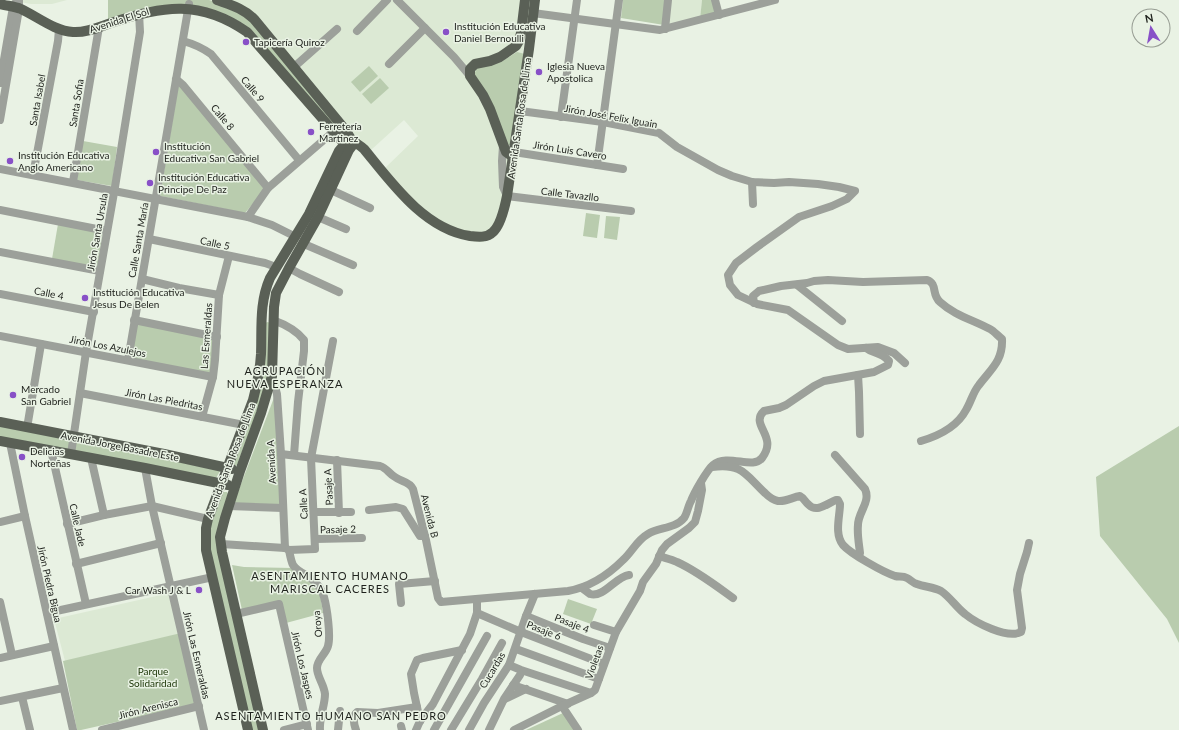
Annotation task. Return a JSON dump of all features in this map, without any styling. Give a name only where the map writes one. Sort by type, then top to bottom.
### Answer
[{"type":"main road","name":"Avenida El Sol","points":[[216,0],[239,4],[254,19],[347,132],[348,143]]},
{"type":"main road","name":"Avenida Santa Rosa de Lima","points":[[479,63],[500,57],[516,46],[521,33],[525,0]]},
{"type":"main road","name":"Avenida Santa Rosa de Lima","points":[[493,232],[498,226],[508,196],[535,0]]},
{"type":"main road","name":"Avenida El Sol","points":[[0,4],[17,4],[59,28],[73,32],[80,32],[99,27],[139,13],[165,6],[189,4],[221,13],[239,24],[333,132],[348,143],[362,146],[404,197],[430,219],[455,232],[467,236],[486,236],[493,232]]},
{"type":"main road","points":[[479,63],[475,64],[470,69],[470,76],[483,95],[490,109],[506,152],[513,154]]},
{"type":"main road","name":"Avenida Santa Rosa de Lima","points":[[248,730],[206,550],[206,528],[221,483],[258,385],[261,354],[262,307],[265,289],[276,267],[300,241],[318,217],[331,190],[348,143]]},
{"type":"main road","name":"Avenida Santa Rosa de Lima","points":[[263,730],[220,537],[240,471],[261,413],[272,376],[273,320],[276,293],[289,268],[339,151],[348,143]]},
{"type":"main road","points":[[261,321],[273,320]]},
{"type":"main road","name":"Avenida Jorge Basadre Este","points":[[0,422],[240,471]]},
{"type":"main road","name":"Avenida Jorge Basadre Este","points":[[5,442],[145,468],[235,487]]},
{"type":"street","points":[[357,31],[387,0]]},
{"type":"street","points":[[397,0],[454,57],[470,76]]},
{"type":"street","points":[[561,117],[577,0]]},
{"type":"street","points":[[597,165],[619,0]]},
{"type":"street","points":[[665,29],[668,0]]},
{"type":"street","points":[[715,0],[720,15]]},
{"type":"street","points":[[533,13],[653,29],[665,29],[775,0]]},
{"type":"street","points":[[0,83],[5,51],[17,4]]},
{"type":"street","name":"Calle Santa María","points":[[128,360],[189,4]]},
{"type":"street","name":"Jirón Santa Ursula","points":[[71,454],[86,352],[94,312],[140,32],[139,13]]},
{"type":"street","name":"Santa Sofia","points":[[73,182],[99,27]]},
{"type":"street","name":"Santa Isabel","points":[[33,175],[58,41],[59,28]]},
{"type":"street","points":[[389,64],[425,28]]},
{"type":"street","points":[[294,67],[336,29]]},
{"type":"street","name":"Calle 9","points":[[183,41],[198,46],[210,54],[299,160]]},
{"type":"street","points":[[0,120],[5,51]]},
{"type":"street","points":[[454,57],[462,61],[479,63]]},
{"type":"street","name":"Calle 8","points":[[176,79],[183,85],[268,188]]},
{"type":"street","name":"Jirón José Felix Iguain","points":[[520,111],[603,122],[659,133],[677,147],[718,170],[752,182],[818,184],[855,191],[846,199],[799,218],[736,263],[728,275],[730,285],[738,295],[754,303]]},
{"type":"street","points":[[248,217],[268,188],[333,132]]},
{"type":"street","points":[[503,146],[503,187],[508,196]]},
{"type":"street","name":"Jirón Luis Cavero","points":[[513,154],[624,169]]},
{"type":"street","points":[[0,169],[248,217],[262,221],[300,241],[353,265]]},
{"type":"street","points":[[752,182],[753,204]]},
{"type":"street","points":[[331,190],[370,208]]},
{"type":"street","name":"Calle Tavazllo","points":[[508,196],[631,211]]},
{"type":"street","points":[[0,210],[107,231]]},
{"type":"street","points":[[318,217],[346,229]]},
{"type":"street","name":"Calle 5","points":[[149,239],[266,263],[276,267]]},
{"type":"street","points":[[0,252],[100,271]]},
{"type":"street","name":"Las Esmeraldas","points":[[202,417],[213,377],[219,295],[229,256]]},
{"type":"street","points":[[289,268],[339,292]]},
{"type":"street","points":[[142,279],[219,295]]},
{"type":"street","points":[[905,363],[894,353],[878,347],[848,349],[838,345],[788,310],[754,303],[753,296],[759,291],[814,281],[828,280],[863,282],[927,280],[932,282],[934,285],[936,298],[940,303],[957,314],[991,329],[1002,339],[1002,348],[999,358],[977,387],[965,412],[951,427],[934,437],[921,441]]},
{"type":"street","points":[[797,285],[842,321]]},
{"type":"street","name":"Calle 4","points":[[0,294],[94,312]]},
{"type":"street","points":[[134,320],[217,337]]},
{"type":"street","points":[[273,320],[281,322],[304,340],[304,354],[296,419],[294,456]]},
{"type":"street","name":"Jirón Los Azulejos","points":[[0,336],[213,377]]},
{"type":"street","name":"Calle A","points":[[287,549],[315,549],[311,458],[333,341]]},
{"type":"street","points":[[27,428],[41,344]]},
{"type":"street","points":[[416,730],[470,634],[477,613],[477,599],[562,592],[582,588],[598,581],[623,560],[646,535],[653,531],[671,526],[684,518],[692,499],[711,467],[718,462],[726,460],[753,463],[760,460],[766,453],[768,445],[767,438],[760,422],[762,412],[786,405],[824,381],[874,372],[889,364],[889,361],[885,356],[866,348]]},
{"type":"street","points":[[858,375],[860,434]]},
{"type":"street","name":"Avenida A","points":[[272,376],[277,394],[283,508],[287,549]]},
{"type":"street","name":"Jirón Las Piedritas","points":[[80,393],[244,425]]},
{"type":"street","name":"Jirón Piedra Bigua","points":[[5,442],[25,516],[73,730]]},
{"type":"street","name":"Calle Jade","points":[[51,450],[86,604]]},
{"type":"street","name":"Avenida B","points":[[281,454],[382,466],[386,468],[394,477],[409,484],[413,489],[425,536],[438,598],[441,602],[477,599]]},
{"type":"street","points":[[835,455],[865,489],[867,494],[858,524],[859,556]]},
{"type":"street","points":[[91,458],[104,515]]},
{"type":"street","name":"Pasaje A","points":[[336,460],[339,513]]},
{"type":"street","points":[[711,467],[728,466],[739,469],[744,472],[769,497],[777,501],[800,496],[811,507],[815,508],[838,500],[840,504],[838,532],[839,538],[844,546],[869,563],[887,572],[896,576],[906,577],[919,585],[935,588],[941,591],[965,614],[989,628],[1000,632],[1016,634],[1020,632],[1022,628],[1017,590],[1018,581],[1029,543]]},
{"type":"street","name":"Jirón Las Esmeraldas","points":[[145,468],[152,506],[204,730]]},
{"type":"street","name":"Violetas","points":[[514,730],[595,690],[616,632],[662,550],[667,544],[695,522],[702,490],[701,483]]},
{"type":"street","points":[[67,524],[152,506],[208,520]]},
{"type":"street","points":[[229,506],[283,508]]},
{"type":"street","points":[[368,510],[396,507],[403,508],[420,536],[425,536]]},
{"type":"street","points":[[314,512],[351,512]]},
{"type":"street","points":[[0,522],[25,516]]},
{"type":"street","name":"Pasaje 2","points":[[315,539],[362,538]]},
{"type":"street","points":[[76,564],[161,543]]},
{"type":"street","points":[[221,544],[287,549]]},
{"type":"street","name":"Oroya","points":[[287,549],[293,565],[319,586],[324,597],[329,635],[328,647],[318,663],[317,668],[323,684],[324,692],[324,707],[320,730]]},
{"type":"street","points":[[659,556],[676,561],[686,566],[733,598]]},
{"type":"street","points":[[582,588],[590,594],[597,595],[623,577],[629,575]]},
{"type":"street","points":[[47,613],[212,577]]},
{"type":"street","points":[[401,604],[400,584],[434,581]]},
{"type":"street","name":"Cucardas","points":[[468,730],[509,665],[535,594]]},
{"type":"street","points":[[0,602],[12,655]]},
{"type":"street","name":"Jirón Los Jaspes","points":[[236,614],[279,604],[307,727]]},
{"type":"street","name":"Pasaje 6","points":[[477,613],[521,632],[604,664]]},
{"type":"street","name":"Pasaje 4","points":[[526,616],[610,648]]},
{"type":"street","points":[[594,625],[616,632]]},
{"type":"street","points":[[434,730],[486,636]]},
{"type":"street","points":[[451,730],[502,643]]},
{"type":"street","points":[[0,658],[54,646]]},
{"type":"street","points":[[516,649],[599,679]]},
{"type":"street","points":[[420,721],[411,674],[417,660],[462,650]]},
{"type":"street","points":[[509,665],[591,693]]},
{"type":"street","points":[[489,730],[504,699],[520,675]]},
{"type":"street","points":[[513,685],[565,705],[578,730]]},
{"type":"street","points":[[0,701],[63,688]]},
{"type":"street","points":[[504,699],[526,689]]},
{"type":"street","points":[[22,697],[30,730]]},
{"type":"street","name":"Jirón Arenisca","points":[[102,730],[199,706]]},
{"type":"street","points":[[356,730],[354,719],[355,713],[378,713],[417,707]]},
{"type":"street","points":[[338,730],[340,712]]},
{"type":"street","points":[[284,730],[307,727]]},
{"type":"shaded area","points":[[9,0],[67,0],[52,4],[31,4]]},
{"type":"shaded area","points":[[197,0],[531,0],[510,125],[507,170],[498,233],[483,242],[470,241],[435,227],[384,169],[418,136],[404,120],[371,150],[342,133],[244,19]]},
{"type":"shaded area","points":[[670,0],[702,0],[700,19],[667,27]]},
{"type":"shaded area","points":[[170,593],[179,634],[65,661],[54,619]]},
{"type":"green space","points":[[108,0],[209,0],[245,14],[346,134],[344,139],[242,23],[208,11],[176,7],[143,11],[108,20]]},
{"type":"green space","points":[[623,0],[667,0],[664,25],[621,18]]},
{"type":"green space","points":[[702,0],[714,0],[718,14],[700,19]]},
{"type":"green space","points":[[517,52],[525,54],[511,145],[507,145],[474,75],[477,67],[498,62]]},
{"type":"green space","points":[[369,66],[378,76],[360,92],[351,82]]},
{"type":"green space","points":[[380,78],[389,88],[371,104],[362,94]]},
{"type":"green space","points":[[178,87],[181,87],[266,188],[245,213],[160,196]]},
{"type":"green space","points":[[83,141],[117,147],[112,186],[77,180]]},
{"type":"green space","points":[[586,213],[600,215],[597,238],[583,236]]},
{"type":"green space","points":[[606,216],[620,217],[617,240],[604,238]]},
{"type":"green space","points":[[58,224],[103,233],[97,268],[52,259]]},
{"type":"green space","points":[[136,323],[216,339],[213,374],[130,358]]},
{"type":"green space","points":[[264,323],[270,323],[267,384],[237,465],[235,466],[233,465],[250,415]]},
{"type":"green space","points":[[275,395],[281,506],[233,505]]},
{"type":"green space","points":[[0,424],[71,437],[69,451],[0,438]]},
{"type":"green space","points":[[1179,426],[1179,643],[1167,619],[1100,536],[1096,477]]},
{"type":"green space","points":[[76,439],[220,471],[215,480],[74,452]]},
{"type":"green space","points":[[221,492],[227,492],[229,496],[218,536],[261,730],[251,730],[209,551],[208,533]]},
{"type":"green space","points":[[232,565],[244,567],[292,568],[305,576],[320,593],[323,613],[286,623],[280,601],[242,610]]},
{"type":"green space","points":[[568,599],[597,609],[591,624],[563,614]]},
{"type":"green space","name":"Parque Solidaridad","points":[[181,633],[197,704],[77,730],[63,661]]},
{"type":"green space","points":[[563,713],[575,730],[526,730]]},
{"type":"place","name":"Institución Educativa Daniel Bernoulli","points":[[446,32]]},
{"type":"place","name":"Tapicería Quiroz","points":[[246,42]]},
{"type":"place","name":"Iglesia Nueva Apostolica","points":[[539,72]]},
{"type":"place","name":"Ferretería Martinez","points":[[311,132]]},
{"type":"place","name":"Institución Educativa San Gabriel","points":[[156,152]]},
{"type":"place","name":"Institución Educativa Anglo Americano","points":[[10,161]]},
{"type":"place","name":"Institución Educativa Principe De Paz","points":[[150,183]]},
{"type":"place","name":"Institución Educativa Jesus De Belen","points":[[85,298]]},
{"type":"place","name":"Mercado San Gabriel","points":[[13,395]]},
{"type":"place","name":"Delicias Norteñas","points":[[22,457]]},
{"type":"place","name":"Car Wash J & L","points":[[199,590]]},
{"type":"district","name":"AGRUPACIÓN NUEVA ESPERANZA","points":[[285,376]]},
{"type":"district","name":"ASENTAMIENTO HUMANO MARISCAL CACERES","points":[[330,581]]},
{"type":"district","name":"ASENTAMIENTO HUMANO SAN PEDRO","points":[[331,715]]}]
